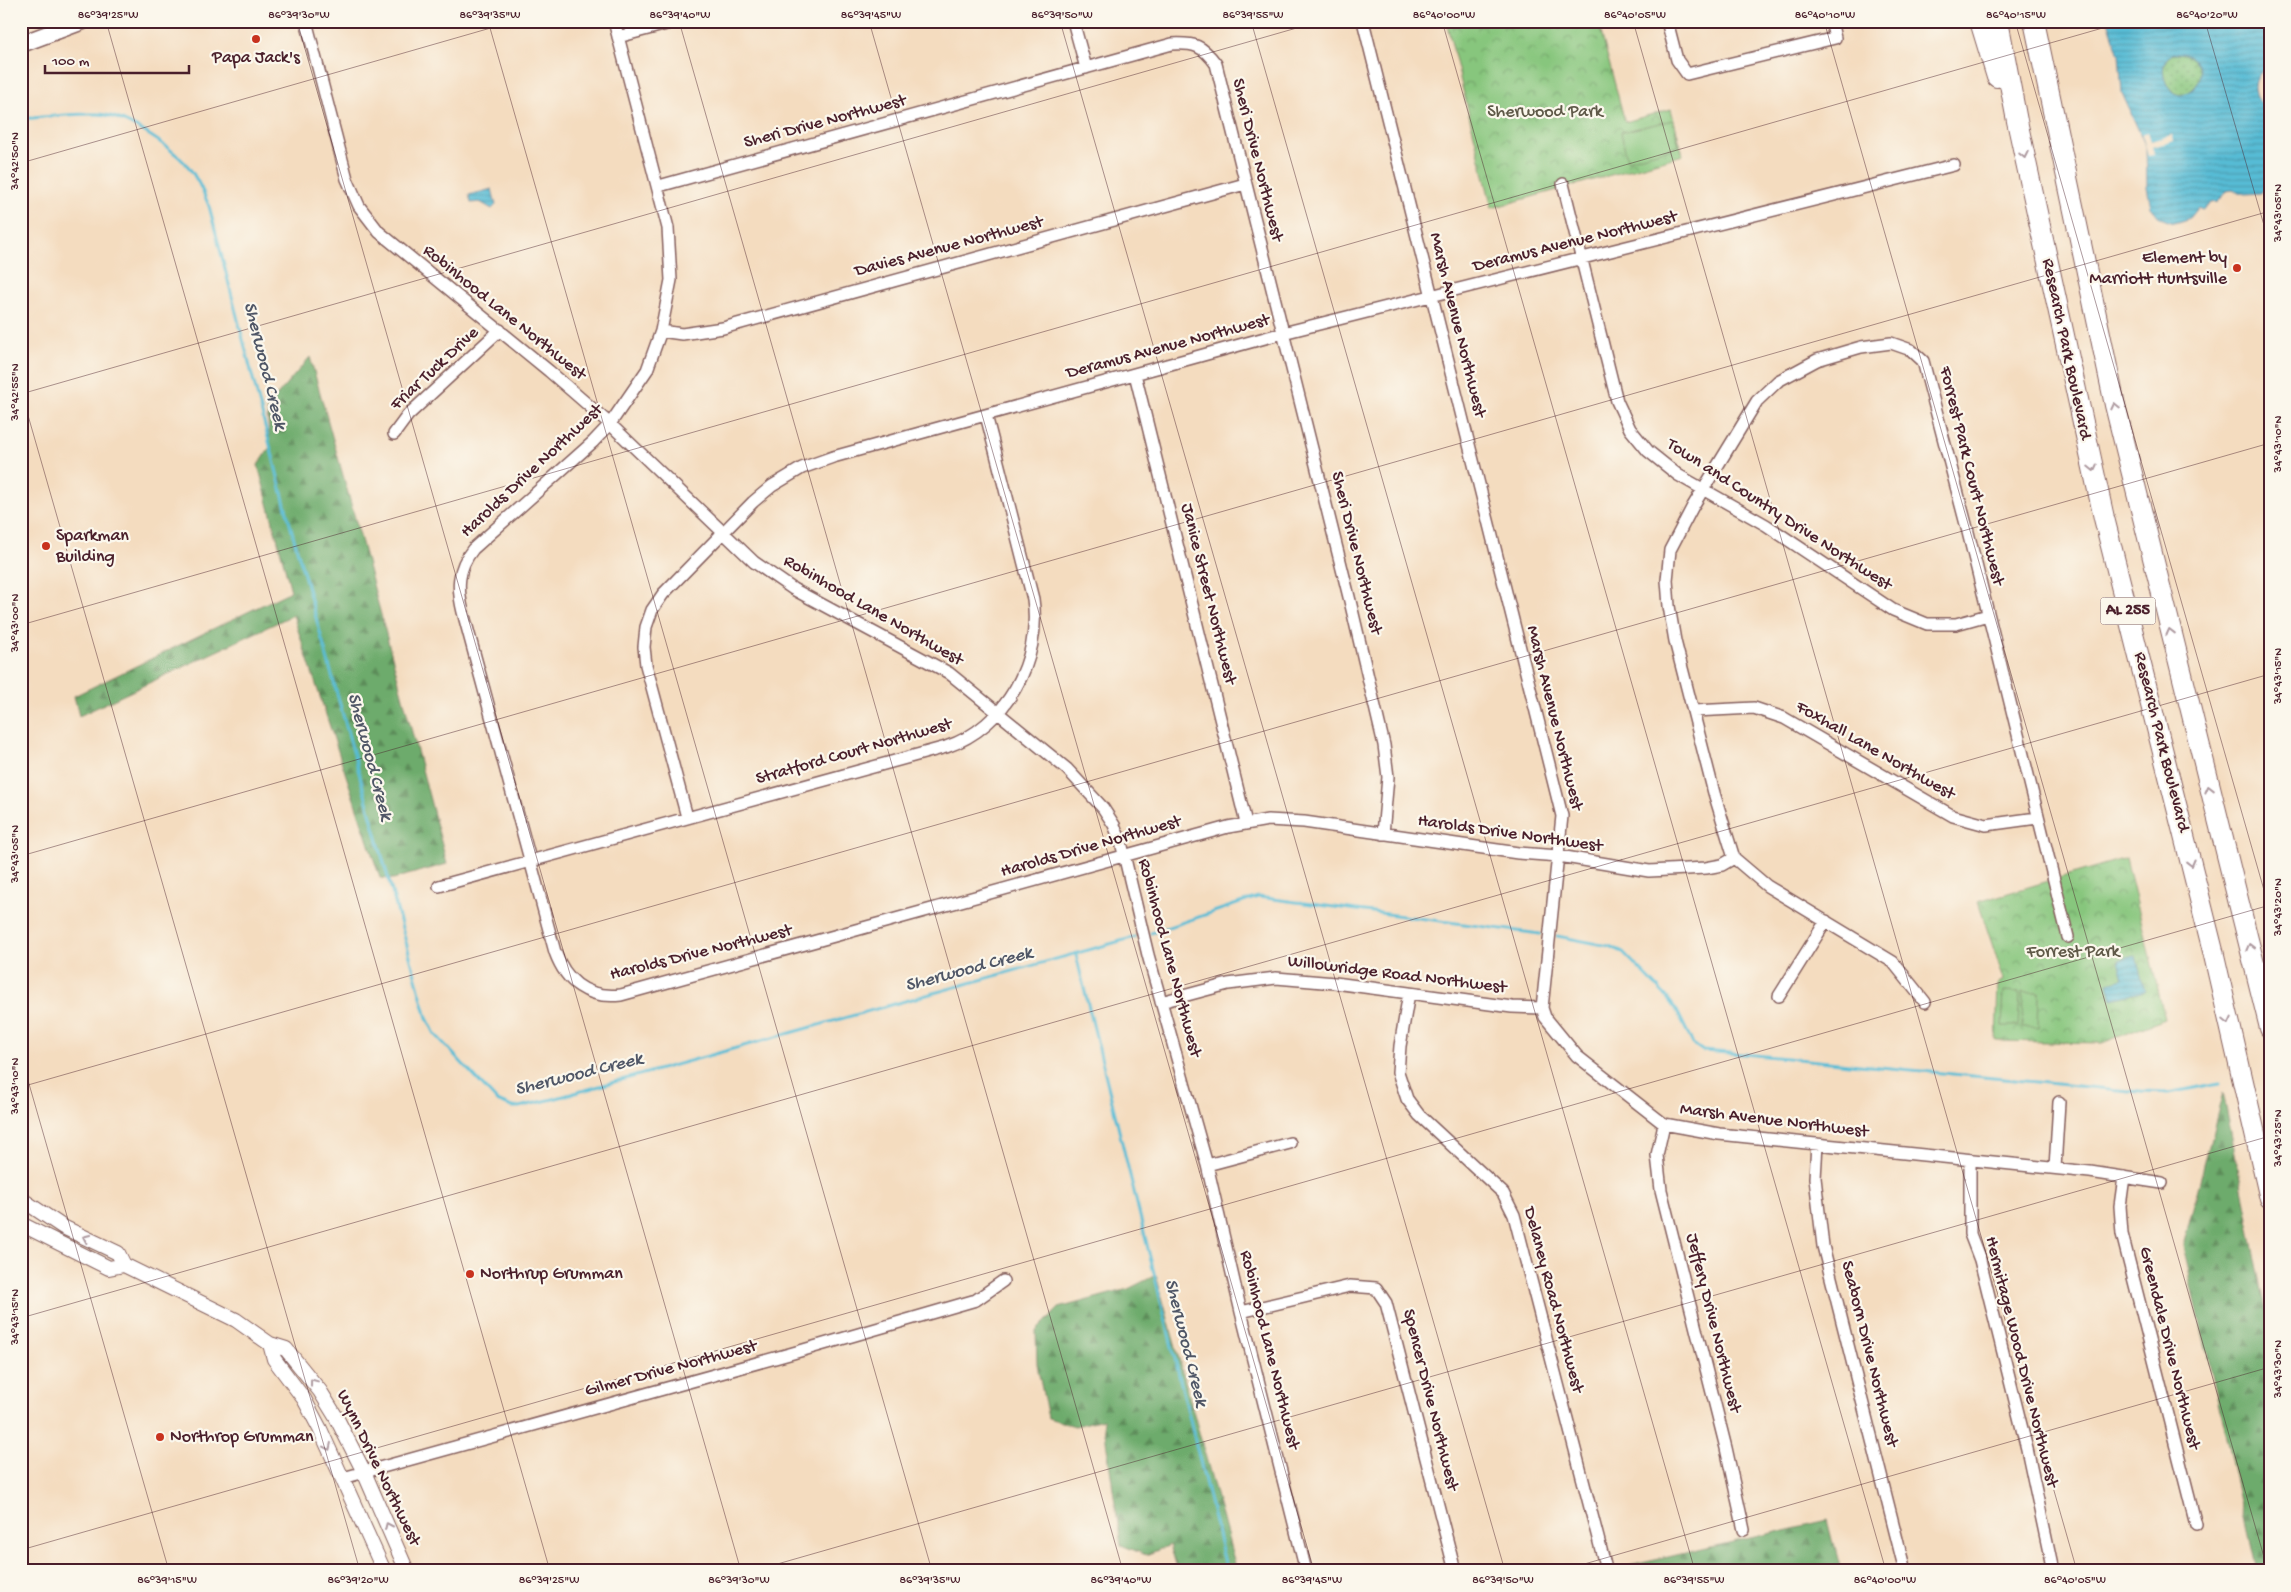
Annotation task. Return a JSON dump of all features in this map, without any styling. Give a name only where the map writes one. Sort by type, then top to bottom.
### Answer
[{"type":"highway","points":[[1980,21],[1996,72],[2017,121]]},
{"type":"highway","name":"Research Park Boulevard","points":[[1998,21],[2017,121],[2104,518],[2210,941],[2270,1199]]},
{"type":"highway","name":"Research Park Boulevard","points":[[2034,21],[2115,405],[2270,1028]]},
{"type":"main road","points":[[21,44],[83,21]]},
{"type":"street","name":"Robinhood Lane Northwest","points":[[306,21],[344,168],[359,206],[385,237],[500,330],[610,424],[754,562],[780,581],[934,663],[966,686],[1067,769],[1097,800],[1114,825],[1124,856],[1161,1002],[1206,1165],[1306,1571]]},
{"type":"street","name":"Harolds Drive Northwest","points":[[614,21],[668,228],[671,270],[668,303],[662,331],[647,370],[610,424],[593,442],[473,549],[466,557],[460,574],[458,588],[462,612],[555,952],[564,972],[572,982],[588,991],[613,996],[1246,823],[1268,820],[1292,821],[1518,853],[1559,856],[1649,871],[1706,868],[1722,865],[1734,858]]},
{"type":"street","points":[[618,37],[678,21]]},
{"type":"street","points":[[1073,21],[1086,68]]},
{"type":"street","name":"Marsh Avenue Northwest","points":[[1363,21],[1562,816],[1542,1008],[1545,1017],[1577,1056],[1664,1124],[1719,1134],[2055,1168],[2162,1184]]},
{"type":"street","points":[[1667,21],[1677,60],[1687,74],[1835,38],[1831,21]]},
{"type":"street","name":"Sheri Drive Northwest","points":[[658,186],[1172,44],[1190,43],[1206,50],[1216,64],[1384,744],[1388,777],[1383,834]]},
{"type":"street","name":"Deramus Avenue Northwest","points":[[687,817],[644,656],[644,636],[648,618],[657,602],[723,533],[772,486],[802,468],[1283,333],[1954,166]]},
{"type":"street","name":"Davies Avenue Northwest","points":[[662,331],[682,334],[722,328],[1245,184]]},
{"type":"street","name":"Town and Country Drive Northwest","points":[[1563,184],[1617,401],[1630,429],[1648,451],[1678,475],[1766,525],[1893,610],[1927,624],[1956,624],[1988,615]]},
{"type":"street","name":"Friar Tuck Drive","points":[[394,434],[408,415],[500,330]]},
{"type":"street","name":"Forrest Park Court Northwest","points":[[1734,858],[1714,794],[1675,641],[1667,580],[1670,550],[1703,489],[1757,401],[1778,380],[1817,360],[1861,347],[1891,343],[1911,350],[1923,361],[2068,937]]},
{"type":"street","name":"Janice Street Northwest","points":[[1135,374],[1246,823]]},
{"type":"street","name":"Stratford Court Northwest","points":[[439,886],[955,744],[975,733],[998,712],[1016,687],[1026,667],[1033,645],[1035,623],[1033,598],[986,415]]},
{"type":"street","name":"Foxhall Lane Northwest","points":[[1694,711],[1754,708],[1784,718],[1952,816],[1986,825],[2037,818]]},
{"type":"street","points":[[1734,858],[1767,886],[1893,962],[1925,1002]]},
{"type":"street","points":[[1779,996],[1826,921]]},
{"type":"street","name":"Willowridge Road Northwest","points":[[1161,1002],[1228,984],[1276,978],[1325,982],[1512,1007],[1542,1008]]},
{"type":"street","name":"Delaney Road Northwest","points":[[1408,993],[1398,1072],[1407,1099],[1419,1115],[1503,1193],[1514,1214],[1605,1565]]},
{"type":"street","points":[[2055,1168],[2059,1102]]},
{"type":"street","name":"Jeffery Drive Northwest","points":[[1664,1124],[1657,1154],[1661,1190],[1726,1448],[1744,1530]]},
{"type":"street","points":[[1206,1165],[1290,1143]]},
{"type":"street","name":"Seaborn Drive Northwest","points":[[1817,1144],[1815,1178],[1823,1246],[1905,1571]]},
{"type":"street","name":"Hermitage Wood Drive Northwest","points":[[1970,1160],[1970,1234],[1980,1260],[2027,1449],[2053,1571]]},
{"type":"street","name":"Greendale Drive Northwest","points":[[2124,1177],[2120,1206],[2122,1234],[2196,1525]]},
{"type":"street","name":"Wynn Drive Northwest","points":[[21,1199],[63,1227],[118,1253],[124,1265],[236,1320],[270,1344],[286,1349],[320,1390],[364,1472],[407,1571]]},
{"type":"street","name":"Wynn Drive Northwest","points":[[21,1224],[109,1268],[124,1265]]},
{"type":"street","name":"Gilmer Drive Northwest","points":[[343,1478],[976,1300],[1003,1280]]},
{"type":"street","name":"Spencer Drive Northwest","points":[[1241,1312],[1342,1288],[1376,1288],[1386,1303],[1455,1571]]},
{"type":"street","name":"Wynn Drive Northwest","points":[[270,1344],[274,1359],[304,1399],[343,1478],[384,1571]]},
{"type":"green space","name":"Sherwood Park","points":[[1446,21],[1598,21],[1625,122],[1671,109],[1683,155],[1492,208]]},
{"type":"green space","points":[[2173,53],[2183,54],[2191,58],[2197,63],[2200,70],[2200,78],[2197,85],[2181,95],[2175,93],[2170,88],[2164,76],[2163,69],[2165,63]]},
{"type":"green space","points":[[1673,120],[1679,146],[1627,160],[1621,132]]},
{"type":"green space","points":[[310,357],[362,543],[447,864],[393,879],[380,878],[293,615],[79,716],[74,696],[291,591],[258,465],[270,447],[267,407]]},
{"type":"green space","name":"Forrest Park","points":[[2126,858],[2165,1019],[2102,1043],[1996,1041],[1998,983],[2004,980],[1978,902]]},
{"type":"green space","points":[[2004,991],[2020,992],[2018,1026],[2002,1026]]},
{"type":"green space","points":[[2023,992],[2039,992],[2038,1027],[2022,1027]]},
{"type":"green space","points":[[2223,1092],[2270,1330],[2270,1571],[2256,1571],[2183,1246]]},
{"type":"green space","points":[[1156,1275],[1237,1571],[1178,1571],[1170,1545],[1146,1555],[1121,1545],[1103,1419],[1075,1426],[1048,1418],[1037,1365],[1036,1331],[1059,1308],[1128,1289]]},
{"type":"green space","points":[[1828,1520],[1841,1571],[1630,1571],[1629,1566]]},
{"type":"water","points":[[2108,21],[2270,21],[2270,66],[2259,75],[2255,88],[2256,94],[2263,106],[2270,110],[2270,181],[2261,193],[2246,194],[2232,190],[2227,191],[2217,202],[2211,203],[2203,209],[2199,207],[2190,218],[2174,223],[2160,218],[2151,207],[2147,187],[2146,147],[2122,93],[2119,55]],"holes":[[[2173,53],[2183,54],[2197,63],[2200,70],[2200,78],[2197,85],[2181,95],[2175,93],[2166,83],[2163,69],[2168,57]]]},
{"type":"water","points":[[492,189],[496,205],[492,209],[480,202],[471,203],[469,195]]},
{"type":"water","points":[[2136,956],[2145,991],[2112,999],[2108,983],[2123,979],[2118,960]]},
{"type":"pier","points":[[2148,132],[2151,141],[2172,135],[2174,141],[2152,147],[2154,155],[2148,156],[2142,134]]},
{"type":"waterway","name":"Sherwood Creek","points":[[21,119],[98,114],[121,120],[146,133],[169,149],[187,165],[197,179],[209,206],[290,524],[427,1018],[435,1034],[497,1101],[512,1107],[519,1107],[553,1099],[1135,937]]},
{"type":"waterway","points":[[1151,933],[1258,897],[1540,934]]},
{"type":"waterway","points":[[1557,936],[1609,946],[1623,952],[1665,995],[1677,1011],[1693,1044],[1703,1051],[2140,1092],[2169,1093],[2219,1083]]},
{"type":"waterway","name":"Sherwood Creek","points":[[1076,955],[1227,1571]]},
{"type":"place","name":"Papa Jack's","points":[[256,39]]},
{"type":"place","name":"Element by Marriott Huntsville","points":[[2237,268]]},
{"type":"place","name":"Sparkman Building","points":[[46,546]]},
{"type":"place","name":"Northrup Grumman","points":[[470,1274]]},
{"type":"place","name":"Northrop Grumman","points":[[160,1437]]}]
